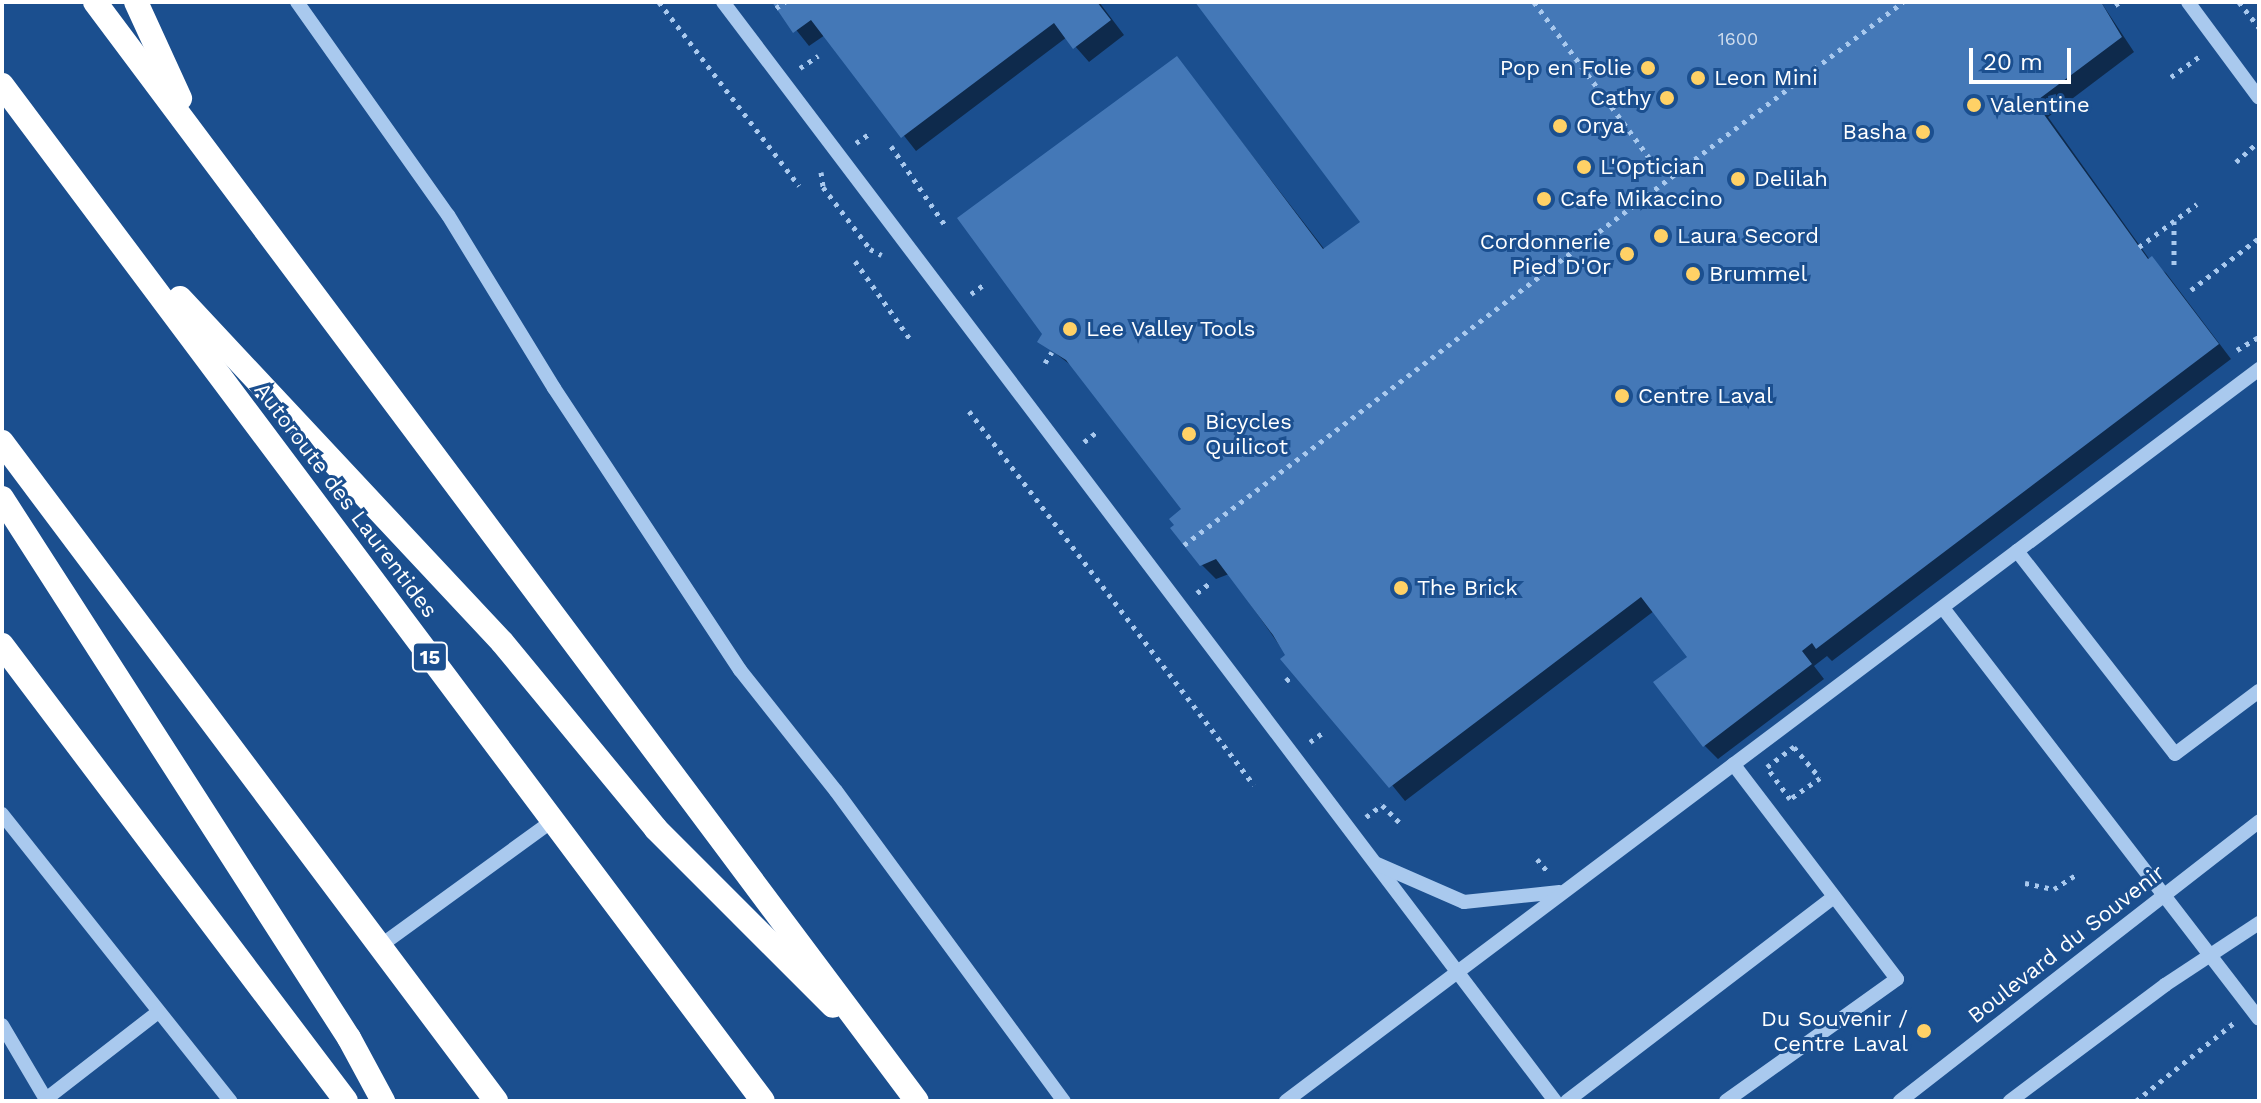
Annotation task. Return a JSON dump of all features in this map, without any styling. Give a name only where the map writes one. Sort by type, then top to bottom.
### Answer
[{"type":"highway","points":[[95,2],[917,1101]]},
{"type":"highway","points":[[136,2],[197,137]]},
{"type":"highway","name":"Autoroute des Laurentides","points":[[2,85],[763,1101]]},
{"type":"highway","points":[[100,213],[502,642],[656,829],[883,1055]]},
{"type":"highway","points":[[2,442],[496,1101]]},
{"type":"highway","points":[[2,498],[349,1038],[383,1101]]},
{"type":"highway","points":[[2,645],[346,1101]]},
{"type":"street","points":[[297,2],[448,215],[554,388],[740,670],[1064,1101]]},
{"type":"street","points":[[723,2],[1555,1101]]},
{"type":"street","points":[[2188,2],[2259,98]]},
{"type":"street","points":[[1286,1101],[2259,369]]},
{"type":"street","points":[[2017,551],[2175,754],[2259,691]]},
{"type":"street","points":[[1943,608],[2168,894],[2259,1019]]},
{"type":"street","points":[[1726,1101],[1897,979],[1733,764]]},
{"type":"street","points":[[2,814],[157,1013],[230,1101]]},
{"type":"street","points":[[380,946],[552,821]]},
{"type":"street","name":"Boulevard du Souvenir","points":[[1900,1101],[2259,822]]},
{"type":"street","points":[[1373,862],[1464,902],[1564,891]]},
{"type":"street","points":[[1567,1101],[1834,897]]},
{"type":"street","points":[[2010,1101],[2212,953],[2259,923]]},
{"type":"street","points":[[2,1025],[47,1100],[157,1013]]},
{"type":"path","points":[[659,2],[799,186]]},
{"type":"path","points":[[776,8],[785,2]]},
{"type":"path","points":[[1534,2],[1664,178]]},
{"type":"path","points":[[1184,545],[1664,178],[1903,2]]},
{"type":"path","points":[[2239,2],[2259,28]]},
{"type":"path","points":[[2171,77],[2218,43]]},
{"type":"path","points":[[2236,162],[2259,141]]},
{"type":"path","points":[[891,146],[947,228]]},
{"type":"path","points":[[2139,247],[2197,204]]},
{"type":"path","points":[[2174,221],[2174,268]]},
{"type":"path","points":[[2191,290],[2259,238]]},
{"type":"path","points":[[855,261],[910,339]]},
{"type":"path","points":[[1045,363],[1052,352]]},
{"type":"path","points":[[969,411],[1254,785]]},
{"type":"path","points":[[1286,681],[1293,675]]},
{"type":"path","points":[[1794,747],[1820,778],[1790,799],[1767,767],[1794,747]]},
{"type":"path","points":[[1382,805],[1402,825]]},
{"type":"path","points":[[2025,883],[2054,889],[2077,874]]},
{"type":"path","points":[[2136,1101],[2222,1033]]},
{"type":"building","points":[[772,2],[1097,2],[1111,20],[1073,49],[1054,23],[901,138],[811,20],[793,33]]},
{"type":"building","name":"Centre Laval","points":[[1195,2],[2101,2],[2122,37],[2035,102],[2148,259],[2152,256],[2219,344],[1816,649],[1812,643],[1802,651],[1812,664],[1703,747],[1653,682],[1687,657],[1641,597],[1389,788],[1280,659],[1285,655],[1273,635],[1216,559],[1200,566],[1170,528],[1174,525],[1169,519],[1181,509],[1066,360],[1037,342],[1042,334],[957,218],[1177,56],[1323,249],[1360,222]]},
{"type":"place","name":"Pop en Folie","points":[[1648,68]]},
{"type":"place","name":"Leon Mini","points":[[1698,78]]},
{"type":"place","name":"Cathy","points":[[1667,98]]},
{"type":"place","name":"Valentine","points":[[1974,105]]},
{"type":"place","name":"Orya","points":[[1560,126]]},
{"type":"place","name":"Basha","points":[[1923,132]]},
{"type":"place","name":"L'Optician","points":[[1584,167]]},
{"type":"place","name":"Delilah","points":[[1738,179]]},
{"type":"place","name":"Cafe Mikaccino","points":[[1544,199]]},
{"type":"place","name":"Laura Secord","points":[[1661,236]]},
{"type":"place","name":"Cordonnerie Pied D'Or","points":[[1627,254]]},
{"type":"place","name":"Brummel","points":[[1693,274]]},
{"type":"place","name":"Lee Valley Tools","points":[[1070,329]]},
{"type":"place","name":"Centre Laval","points":[[1622,396]]},
{"type":"place","name":"Bicycles Quilicot","points":[[1189,434]]},
{"type":"place","name":"The Brick","points":[[1401,588]]},
{"type":"place","name":"Du Souvenir / Centre Laval","points":[[1924,1031]]}]
